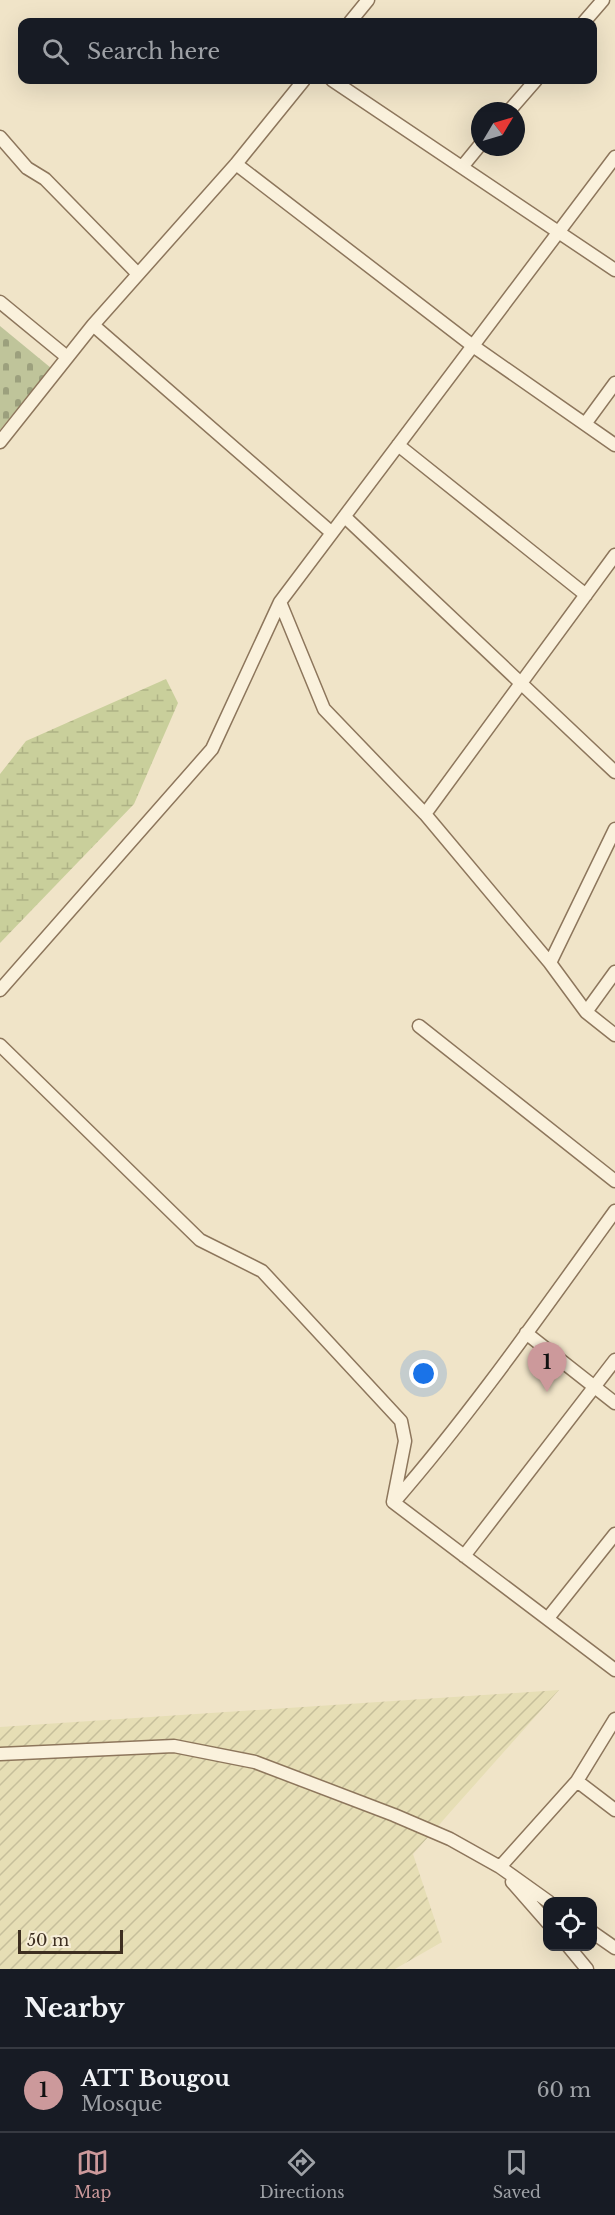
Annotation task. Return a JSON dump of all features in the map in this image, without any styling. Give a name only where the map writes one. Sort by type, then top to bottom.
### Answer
[{"type":"street","points":[[353,18],[368,0]]},
{"type":"street","points":[[587,18],[603,0]]},
{"type":"street","points":[[0,442],[93,325],[236,164],[301,84]]},
{"type":"street","points":[[338,84],[615,270]]},
{"type":"street","points":[[517,102],[533,84]]},
{"type":"street","points":[[0,137],[27,168],[45,179],[138,274]]},
{"type":"street","points":[[462,167],[471,156]]},
{"type":"street","points":[[0,990],[212,749],[280,602],[615,157]]},
{"type":"street","points":[[236,164],[473,346],[615,445]]},
{"type":"street","points":[[0,302],[67,357]]},
{"type":"street","points":[[93,325],[332,533]]},
{"type":"street","points":[[585,424],[615,382]]},
{"type":"street","points":[[398,445],[586,595]]},
{"type":"street","points":[[345,517],[522,681],[615,772]]},
{"type":"street","points":[[425,814],[614,560]]},
{"type":"street","points":[[280,602],[324,709],[425,814],[550,963],[586,1012],[615,1035]]},
{"type":"street","points":[[550,963],[615,829]]},
{"type":"street","points":[[586,1012],[615,972]]},
{"type":"street","points":[[419,1026],[615,1181]]},
{"type":"street","points":[[0,1046],[200,1240],[262,1271],[401,1421],[405,1441],[393,1502]]},
{"type":"street","points":[[393,1502],[425,1466],[526,1334],[615,1211]]},
{"type":"street","points":[[526,1334],[615,1403]]},
{"type":"street","points":[[464,1556],[615,1360]]},
{"type":"street","points":[[393,1502],[615,1670]]},
{"type":"street","points":[[548,1618],[615,1534]]},
{"type":"street","points":[[500,1868],[577,1781],[615,1719]]},
{"type":"street","points":[[0,1754],[174,1746],[255,1762],[450,1839],[500,1868],[543,1898]]},
{"type":"street","points":[[577,1781],[615,1810]]},
{"type":"street","points":[[500,1868],[543,1917]]},
{"type":"street","points":[[597,1935],[615,1948]]},
{"type":"street","points":[[571,1951],[587,1969]]},
{"type":"shaded area","points":[[559,1690],[413,1854],[442,1942],[395,1969],[0,1969],[0,1727]]},
{"type":"green space","points":[[0,326],[51,368],[0,430]]},
{"type":"green space","points":[[166,679],[178,703],[134,804],[0,943],[0,774],[26,741]]},
{"type":"place","name":"ATT Bougou","points":[[547,1392]]}]
